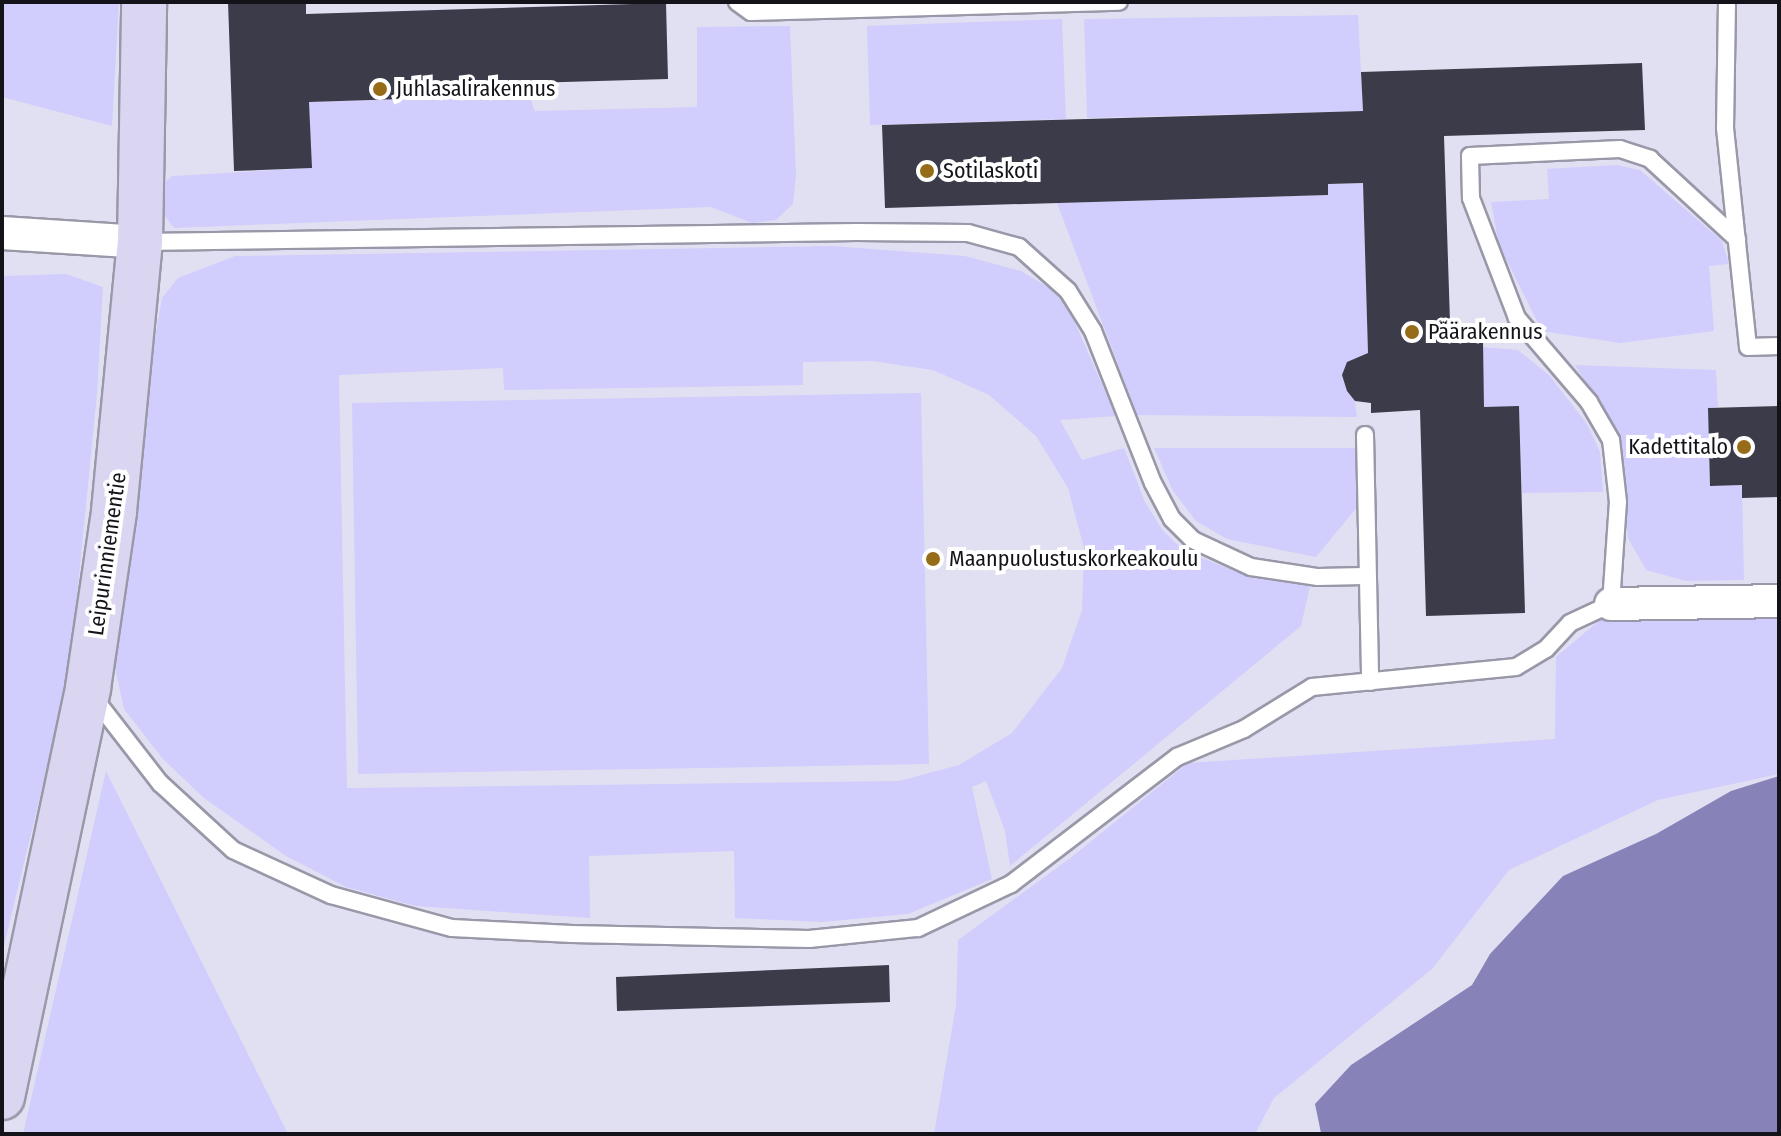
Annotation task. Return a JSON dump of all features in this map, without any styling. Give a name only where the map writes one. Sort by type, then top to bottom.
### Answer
[{"type":"street","name":"Leipurinniementie","points":[[2,1097],[8,1040],[88,688],[114,511],[140,242],[144,2]]},
{"type":"street","points":[[2,233],[140,242]]},
{"type":"street","points":[[1611,604],[1779,601]]},
{"type":"lane","points":[[737,2],[751,12],[1119,2]]},
{"type":"lane","points":[[1727,2],[1725,128],[1748,347],[1779,346]]},
{"type":"lane","points":[[88,688],[160,783],[233,850],[331,895],[452,928],[809,939],[918,928],[1011,884],[1177,757],[1244,729],[1312,687],[1516,667],[1546,649],[1570,623],[1611,604],[1618,502],[1611,440],[1589,402],[1517,318],[1471,198],[1470,156],[1620,149],[1640,155],[1650,159],[1737,239]]},
{"type":"lane","points":[[140,242],[968,233],[1019,247],[1068,291],[1093,331],[1153,483],[1172,519],[1193,540],[1251,567],[1318,577],[1364,576]]},
{"type":"lane","points":[[1365,435],[1364,576],[1370,682]]},
{"type":"shaded area","points":[[2,2],[119,2],[112,126],[2,97]]},
{"type":"shaded area","points":[[1358,15],[1363,111],[1087,118],[1084,19]]},
{"type":"shaded area","points":[[1062,19],[1066,119],[870,125],[867,26]]},
{"type":"shaded area","points":[[790,26],[796,175],[793,204],[776,220],[752,223],[711,207],[174,228],[156,204],[157,189],[172,176],[311,168],[309,102],[529,95],[535,111],[697,107],[697,27]]},
{"type":"shaded area","points":[[1616,165],[1640,170],[1722,241],[1729,264],[1709,266],[1714,331],[1620,343],[1542,331],[1499,245],[1491,202],[1549,199],[1547,169]]},
{"type":"shaded area","points":[[1363,183],[1368,353],[1348,362],[1342,375],[1355,401],[1357,417],[1137,415],[1057,203],[1327,195],[1328,184]]},
{"type":"shaded area","points":[[832,246],[965,256],[1021,271],[1048,287],[1068,307],[1116,416],[1060,420],[1082,460],[1124,448],[1145,502],[1163,531],[1183,550],[1251,578],[1310,586],[1301,626],[1010,866],[1005,831],[986,781],[972,787],[992,879],[908,914],[822,922],[735,918],[734,851],[589,856],[590,918],[415,906],[346,887],[286,856],[204,798],[163,759],[124,709],[115,668],[149,373],[162,298],[178,278],[235,256]],"holes":[[[872,361],[933,370],[989,395],[1036,436],[1068,488],[1084,548],[1082,610],[1062,668],[1012,733],[959,765],[899,781],[347,788],[339,375],[503,368],[504,390],[803,385],[803,362]]]},
{"type":"shaded area","points":[[66,274],[103,287],[97,394],[69,677],[2,954],[2,276]]},
{"type":"shaded area","points":[[1482,347],[1518,350],[1549,375],[1587,424],[1600,452],[1603,492],[1522,493],[1519,407],[1484,407]]},
{"type":"shaded area","points":[[1575,365],[1716,370],[1718,407],[1708,408],[1710,486],[1742,485],[1744,580],[1686,581],[1646,570],[1628,538],[1619,436]]},
{"type":"shaded area","points":[[921,393],[929,764],[358,774],[352,403]]},
{"type":"shaded area","points":[[1154,448],[1356,448],[1358,506],[1316,557],[1227,539],[1196,521],[1173,491]]},
{"type":"shaded area","points":[[1779,612],[1779,774],[1658,800],[1509,870],[1432,969],[1274,1098],[1255,1134],[934,1134],[956,1005],[958,940],[1069,859],[1188,763],[1555,739],[1556,657],[1607,614]]},
{"type":"shaded area","points":[[106,771],[288,1134],[23,1134]]},
{"type":"shaded area","points":[[1779,776],[1779,1134],[1321,1133],[1315,1104],[1351,1065],[1472,985],[1490,954],[1563,876],[1656,834],[1731,791]]},
{"type":"building","name":"Juhlasalirakennus","points":[[228,2],[306,2],[306,14],[666,3],[668,79],[529,83],[529,95],[309,102],[312,168],[234,171]]},
{"type":"building","name":"Päärakennus","points":[[1642,63],[1645,130],[1444,136],[1450,322],[1455,323],[1456,341],[1483,341],[1484,407],[1519,406],[1525,613],[1426,616],[1420,410],[1371,413],[1371,403],[1355,401],[1347,391],[1342,375],[1347,362],[1368,353],[1363,183],[1328,184],[1328,195],[885,208],[882,125],[1363,111],[1361,72]]},
{"type":"building","name":"Kadettitalo","points":[[1779,406],[1779,497],[1742,498],[1742,485],[1710,486],[1708,408]]},
{"type":"building","points":[[889,965],[890,1002],[617,1011],[616,977]]},
{"type":"place","name":"Juhlasalirakennus","points":[[380,89]]},
{"type":"place","name":"Sotilaskoti","points":[[927,171]]},
{"type":"place","name":"Päärakennus","points":[[1412,332]]},
{"type":"place","name":"Kadettitalo","points":[[1744,447]]},
{"type":"place","name":"Maanpuolustuskorkeakoulu","points":[[933,559]]}]
